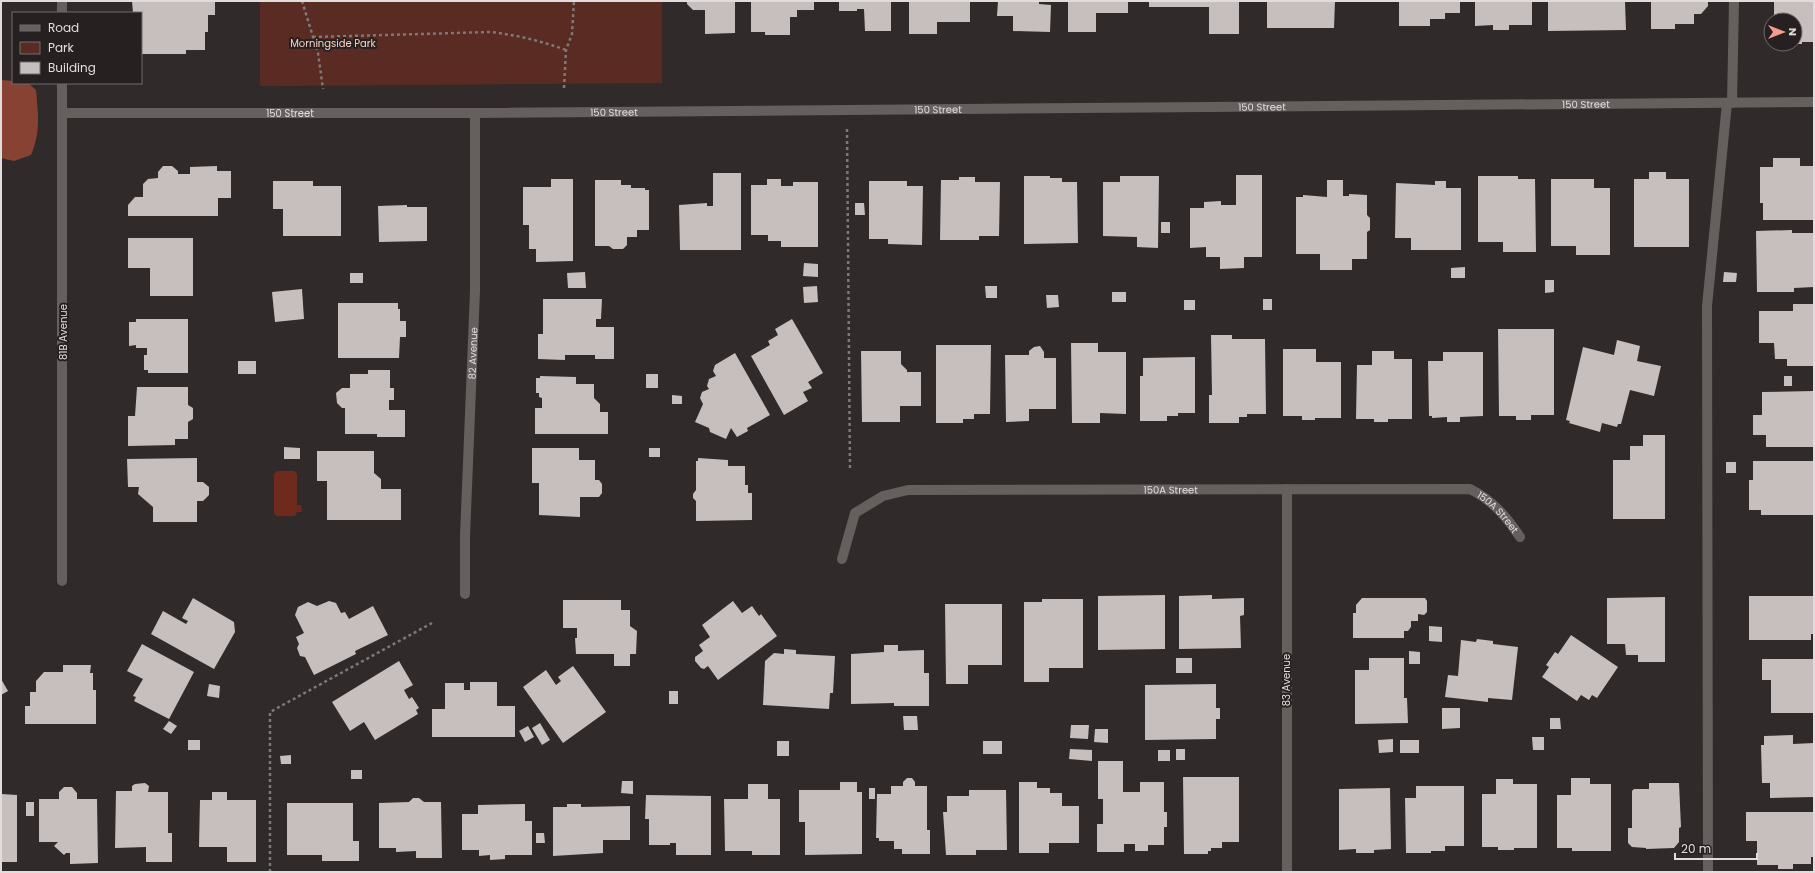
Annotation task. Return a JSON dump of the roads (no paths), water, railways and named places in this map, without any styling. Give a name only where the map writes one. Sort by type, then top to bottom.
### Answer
[{"type":"street","points":[[62,1],[62,12]]},
{"type":"street","points":[[1708,872],[1707,306],[1730,103],[1734,1]]},
{"type":"street","name":"81B Avenue","points":[[62,84],[62,581]]},
{"type":"street","name":"150 Street","points":[[62,113],[475,113],[1814,102]]},
{"type":"street","name":"82 Avenue","points":[[464,594],[464,536],[474,306],[475,113]]},
{"type":"street","name":"150A Street","points":[[842,559],[855,513],[882,496],[908,490],[1287,488],[1470,489],[1483,495],[1496,506],[1509,520],[1520,537]]},
{"type":"street","name":"83 Avenue","points":[[1287,488],[1287,872]]},
{"type":"park label","name":"Morningside Park","points":[[333,43]]}]
